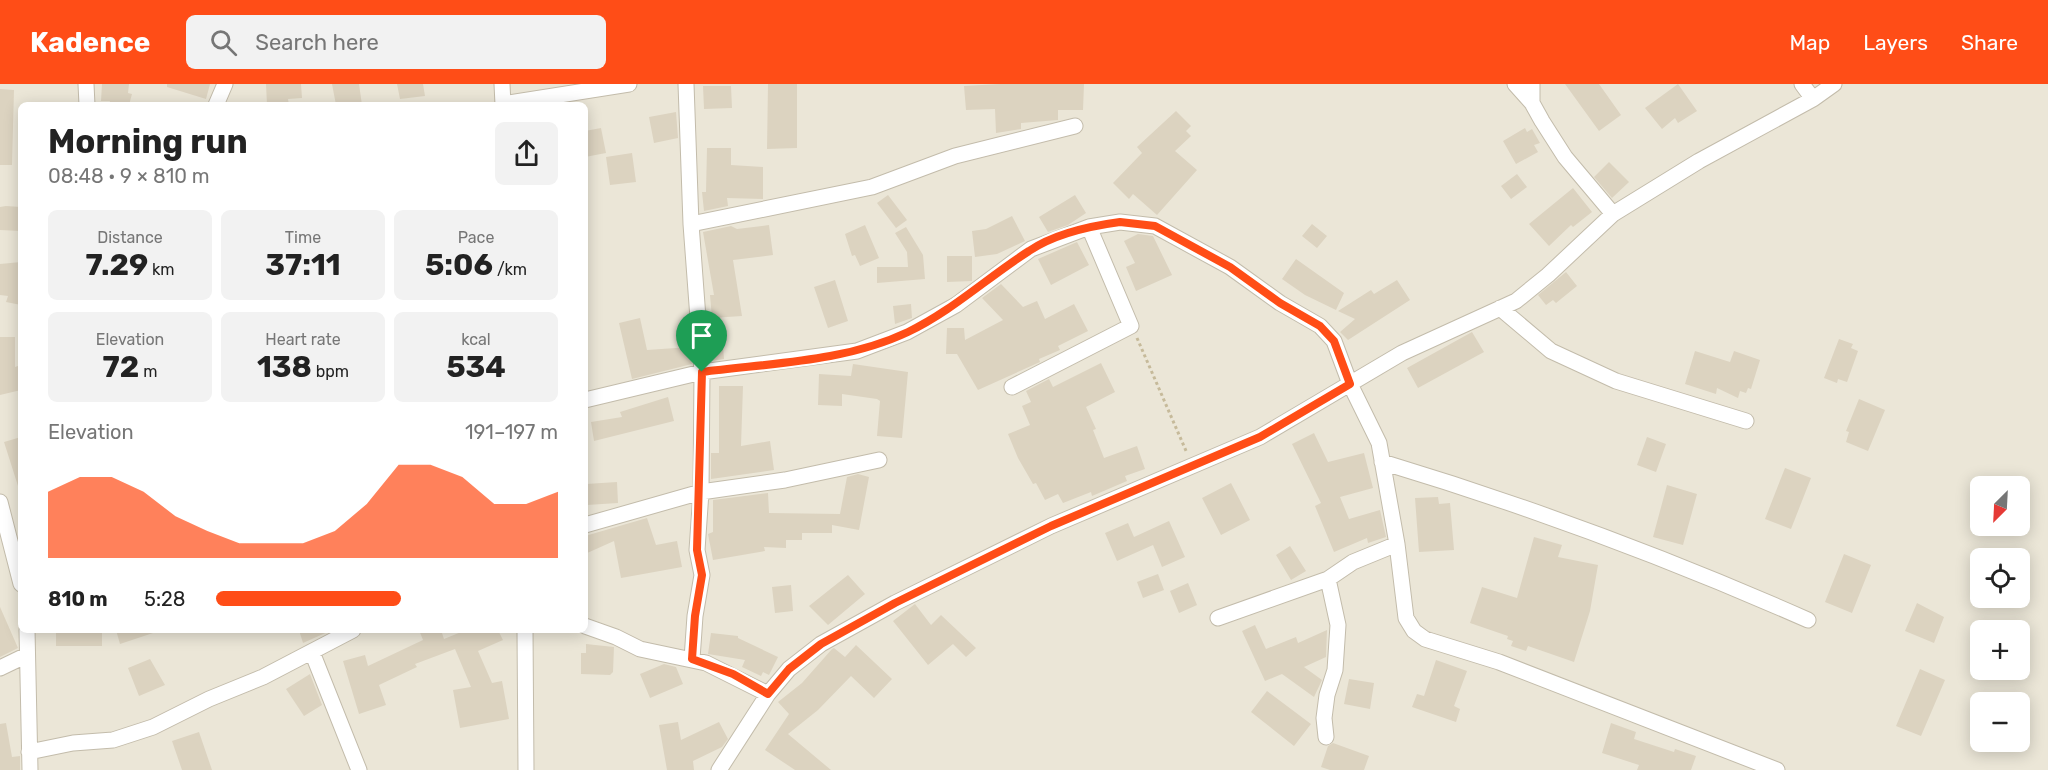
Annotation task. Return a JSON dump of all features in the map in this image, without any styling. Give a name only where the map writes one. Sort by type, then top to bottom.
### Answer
[{"type":"street","points":[[86,84],[87,102]]},
{"type":"street","points":[[217,102],[225,84]]},
{"type":"street","points":[[502,84],[503,102]]},
{"type":"street","points":[[516,102],[629,84]]},
{"type":"street","points":[[686,84],[691,224],[702,372],[701,492],[697,550],[702,575],[695,616],[692,659]]},
{"type":"street","points":[[1515,84],[1532,104],[1565,157],[1613,214]]},
{"type":"street","points":[[1532,84],[1532,104]]},
{"type":"street","points":[[1802,84],[1813,99]]},
{"type":"street","points":[[719,770],[768,694],[789,669],[821,644],[895,603],[1051,526],[1260,437],[1402,353],[1516,301],[1548,275],[1613,214],[1699,161],[1813,99],[1834,84]]},
{"type":"street","points":[[691,224],[872,187],[955,156],[1074,126]]},
{"type":"street","points":[[588,399],[702,372],[857,351],[907,332],[956,305],[1031,249],[1089,226],[1120,222],[1155,226],[1230,267],[1280,303],[1320,326],[1334,341],[1350,384],[1379,443],[1397,544],[1406,618],[1414,631],[1425,639],[1499,662],[1777,770]]},
{"type":"street","points":[[1012,387],[1131,326],[1089,226]]},
{"type":"street","points":[[1500,309],[1551,351],[1616,381],[1746,421]]},
{"type":"street","points":[[588,524],[701,492],[785,480],[879,460]]},
{"type":"street","points":[[1382,462],[1489,494],[1715,579],[1808,620]]},
{"type":"street","points":[[0,502],[18,572]]},
{"type":"street","points":[[1218,618],[1328,579],[1353,562],[1397,544]]},
{"type":"street","points":[[1326,736],[1324,718],[1327,695],[1335,670],[1338,625],[1328,579]]},
{"type":"street","points":[[588,627],[640,649],[670,657],[692,659],[733,674],[768,694]]},
{"type":"street","points":[[27,633],[30,770]]},
{"type":"street","points":[[29,752],[73,743],[113,740],[153,727],[347,633]]},
{"type":"street","points":[[525,633],[526,770]]},
{"type":"street","points":[[312,652],[360,770]]},
{"type":"street","points":[[0,668],[27,655]]},
{"type":"path","points":[[1131,326],[1192,466]]},
{"type":"shaded area","points":[[0,84],[2048,84],[2048,770],[0,770]]},
{"type":"building","points":[[102,84],[129,84],[128,93],[132,94],[130,102],[101,101]]},
{"type":"building","points":[[167,84],[210,84],[206,99],[167,87]]},
{"type":"building","points":[[266,84],[301,84],[302,98],[288,99],[288,102],[267,102]]},
{"type":"building","points":[[332,84],[359,84],[362,102],[335,102]]},
{"type":"building","points":[[397,84],[423,84],[425,96],[400,99]]},
{"type":"building","points":[[768,84],[797,84],[797,148],[767,149]]},
{"type":"building","points":[[1084,84],[1083,110],[1058,110],[1058,120],[1021,123],[1021,129],[996,133],[995,109],[966,110],[964,86]]},
{"type":"building","points":[[1565,84],[1599,84],[1621,115],[1599,131]]},
{"type":"building","points":[[1678,84],[1697,111],[1678,123],[1675,118],[1662,129],[1645,108]]},
{"type":"building","points":[[703,86],[731,86],[732,108],[704,109]]},
{"type":"building","points":[[0,89],[14,90],[12,165],[0,165]]},
{"type":"building","points":[[1176,111],[1191,126],[1186,131],[1191,136],[1175,151],[1197,170],[1157,215],[1133,194],[1129,199],[1113,183],[1142,153],[1137,147]]},
{"type":"building","points":[[676,112],[678,138],[654,143],[649,117]]},
{"type":"building","points":[[601,128],[606,153],[588,156],[588,130]]},
{"type":"building","points":[[1525,128],[1527,132],[1532,129],[1540,143],[1534,145],[1538,152],[1516,164],[1503,141]]},
{"type":"building","points":[[707,148],[731,148],[731,165],[763,167],[763,199],[727,198],[728,206],[704,211],[702,192],[706,192]]},
{"type":"building","points":[[632,153],[636,182],[610,185],[606,157]]},
{"type":"building","points":[[1609,162],[1629,182],[1612,198],[1594,177]]},
{"type":"building","points":[[1517,174],[1527,187],[1511,199],[1501,186]]},
{"type":"building","points":[[1573,188],[1592,212],[1573,227],[1571,225],[1549,246],[1529,224]]},
{"type":"building","points":[[888,195],[907,220],[896,228],[877,203]]},
{"type":"building","points":[[1075,195],[1086,213],[1068,225],[1048,232],[1039,217]]},
{"type":"building","points":[[0,207],[18,207],[18,231],[0,230]]},
{"type":"building","points":[[1012,216],[1025,241],[997,254],[975,257],[972,231],[986,229]]},
{"type":"building","points":[[1312,224],[1327,236],[1317,248],[1302,236]]},
{"type":"building","points":[[769,225],[773,255],[733,260],[742,316],[712,318],[710,295],[714,295],[703,232],[731,226],[737,229]]},
{"type":"building","points":[[865,225],[879,258],[860,266],[855,255],[852,256],[845,234]]},
{"type":"building","points":[[906,227],[923,255],[925,279],[877,283],[877,267],[908,267],[907,252],[895,233]]},
{"type":"building","points":[[1138,234],[1153,236],[1172,275],[1136,291],[1126,267],[1135,263],[1124,241]]},
{"type":"building","points":[[1077,242],[1089,265],[1051,285],[1038,259]]},
{"type":"building","points":[[947,256],[972,256],[972,281],[947,282]]},
{"type":"building","points":[[1296,259],[1344,293],[1336,310],[1305,295],[1282,279]]},
{"type":"building","points":[[18,262],[18,304],[6,302],[8,296],[0,295],[0,264]]},
{"type":"building","points":[[1566,272],[1577,286],[1556,303],[1553,300],[1546,305],[1538,295]]},
{"type":"building","points":[[835,280],[848,321],[828,328],[814,287]]},
{"type":"building","points":[[1397,280],[1410,300],[1348,340],[1340,332],[1355,319],[1338,311],[1371,290],[1374,294]]},
{"type":"building","points":[[1001,284],[1023,307],[1037,301],[1045,319],[1074,304],[1088,331],[1058,346],[1060,350],[1039,359],[1040,362],[978,390],[957,354],[946,354],[947,328],[964,328],[965,340],[1003,320],[982,298]]},
{"type":"building","points":[[911,304],[912,318],[895,324],[893,306]]},
{"type":"building","points":[[640,318],[647,350],[690,347],[692,364],[632,379],[619,323]]},
{"type":"building","points":[[1472,332],[1484,352],[1418,388],[1407,368]]},
{"type":"building","points":[[0,337],[15,337],[18,391],[0,395]]},
{"type":"building","points":[[1839,339],[1853,344],[1851,348],[1858,351],[1847,382],[1838,379],[1837,383],[1824,378]]},
{"type":"building","points":[[723,346],[724,359],[711,361],[710,347]]},
{"type":"building","points":[[1695,351],[1730,362],[1734,351],[1760,360],[1751,389],[1748,388],[1746,393],[1740,391],[1738,398],[1717,388],[1716,394],[1685,384]]},
{"type":"building","points":[[1101,363],[1115,392],[1086,407],[1096,429],[1093,430],[1104,458],[1137,446],[1145,469],[1125,476],[1127,481],[1092,496],[1091,492],[1063,503],[1058,494],[1045,500],[1018,458],[1008,434],[1030,425],[1022,406],[1031,402],[1026,391],[1049,379],[1053,387]]},
{"type":"building","points":[[853,364],[908,372],[902,438],[877,436],[880,401],[877,399],[842,394],[842,406],[818,405],[819,374],[851,376]]},
{"type":"building","points":[[719,386],[743,386],[741,446],[770,441],[774,470],[711,479],[711,453],[719,453]]},
{"type":"building","points":[[668,397],[674,421],[594,441],[591,422],[622,417],[620,412]]},
{"type":"building","points":[[1859,399],[1885,410],[1868,451],[1846,442],[1849,432],[1846,431]]},
{"type":"building","points":[[1314,433],[1328,462],[1364,453],[1373,488],[1340,497],[1349,519],[1380,510],[1386,537],[1368,543],[1367,538],[1334,552],[1315,506],[1321,503],[1292,444]]},
{"type":"building","points":[[1647,437],[1666,444],[1656,472],[1637,465]]},
{"type":"building","points":[[18,438],[18,486],[4,442]]},
{"type":"building","points":[[1785,468],[1811,478],[1791,529],[1765,519]]},
{"type":"building","points":[[858,474],[869,477],[859,530],[832,525],[832,533],[802,533],[802,540],[786,540],[786,548],[764,547],[765,551],[713,560],[708,534],[713,532],[713,500],[768,493],[769,513],[840,514],[847,477]]},
{"type":"building","points":[[617,482],[618,503],[588,505],[588,484]]},
{"type":"building","points":[[1231,483],[1250,520],[1221,535],[1202,498]]},
{"type":"building","points":[[1667,485],[1697,494],[1683,545],[1653,537]]},
{"type":"building","points":[[1438,497],[1439,504],[1450,503],[1454,550],[1419,552],[1415,498]]},
{"type":"building","points":[[647,518],[656,545],[677,541],[682,567],[621,578],[614,541],[588,553],[588,535]]},
{"type":"building","points":[[1169,521],[1185,557],[1162,567],[1153,545],[1117,561],[1105,533],[1128,523],[1134,537]]},
{"type":"building","points":[[1534,537],[1562,545],[1558,557],[1598,565],[1590,611],[1574,662],[1528,646],[1526,651],[1511,646],[1513,641],[1507,639],[1508,636],[1470,623],[1482,587],[1517,598]]},
{"type":"building","points":[[1290,546],[1306,571],[1291,580],[1276,555]]},
{"type":"building","points":[[1844,554],[1871,565],[1852,613],[1825,602]]},
{"type":"building","points":[[1158,574],[1164,590],[1143,598],[1137,582]]},
{"type":"building","points":[[848,575],[865,594],[828,625],[809,606]]},
{"type":"building","points":[[1188,583],[1197,605],[1179,613],[1170,591]]},
{"type":"building","points":[[791,585],[793,611],[775,613],[772,587]]},
{"type":"building","points":[[1917,603],[1944,617],[1934,643],[1905,631]]},
{"type":"building","points":[[915,604],[931,625],[941,615],[976,648],[966,657],[953,644],[928,665],[893,621]]},
{"type":"building","points":[[0,607],[18,648],[0,657]]},
{"type":"building","points":[[1255,625],[1266,649],[1296,637],[1298,643],[1327,630],[1326,657],[1304,667],[1322,680],[1314,697],[1282,674],[1265,681],[1242,631]]},
{"type":"building","points":[[56,633],[102,633],[102,646],[56,646]]},
{"type":"building","points":[[117,633],[153,633],[120,644]]},
{"type":"building","points":[[300,633],[325,633],[303,643]]},
{"type":"building","points":[[420,633],[442,633],[444,639],[459,633],[500,633],[503,640],[478,651],[492,683],[502,681],[509,719],[460,728],[453,690],[471,687],[455,649],[415,664],[417,667],[379,685],[386,705],[359,714],[343,661],[365,655],[368,666],[423,640]]},
{"type":"building","points":[[711,633],[738,636],[778,657],[769,675],[763,672],[761,676],[742,667],[745,660],[708,654]]},
{"type":"building","points":[[586,644],[614,647],[613,672],[610,675],[581,674],[581,653],[586,653]]},
{"type":"building","points":[[856,645],[892,679],[874,698],[851,676],[818,710],[788,734],[831,770],[795,770],[765,750],[789,714],[778,702],[802,683],[832,649],[834,648],[845,657]]},
{"type":"building","points":[[150,659],[165,685],[139,696],[128,668]]},
{"type":"building","points":[[1436,660],[1467,671],[1454,706],[1460,709],[1456,722],[1412,707],[1417,694],[1424,696]]},
{"type":"building","points":[[664,664],[676,667],[683,684],[650,698],[640,674]]},
{"type":"building","points":[[1920,669],[1945,680],[1921,736],[1896,726]]},
{"type":"building","points":[[310,674],[322,705],[304,716],[286,689]]},
{"type":"building","points":[[1349,679],[1374,683],[1370,709],[1344,704]]},
{"type":"building","points":[[1267,691],[1311,724],[1294,746],[1251,712]]},
{"type":"building","points":[[678,722],[681,740],[719,722],[728,739],[722,747],[693,761],[694,770],[667,770],[659,725]]},
{"type":"building","points":[[6,723],[12,757],[20,756],[20,770],[0,770],[0,724]]},
{"type":"building","points":[[1611,723],[1636,732],[1634,739],[1674,752],[1675,749],[1696,756],[1691,770],[1637,770],[1639,765],[1602,753]]},
{"type":"building","points":[[199,732],[212,770],[182,770],[172,741]]},
{"type":"building","points":[[1333,743],[1369,756],[1364,770],[1330,770],[1321,767],[1328,746]]},
{"type":"route","points":[[1120,222],[1155,226],[1230,267],[1280,303],[1320,326],[1334,341],[1350,384],[1260,437],[1051,526],[895,603],[821,644],[789,669],[768,694],[733,674],[692,659],[695,616],[702,575],[697,550],[701,492],[702,372],[857,351],[907,332],[956,305],[1031,249],[1089,226],[1120,222]]}]
